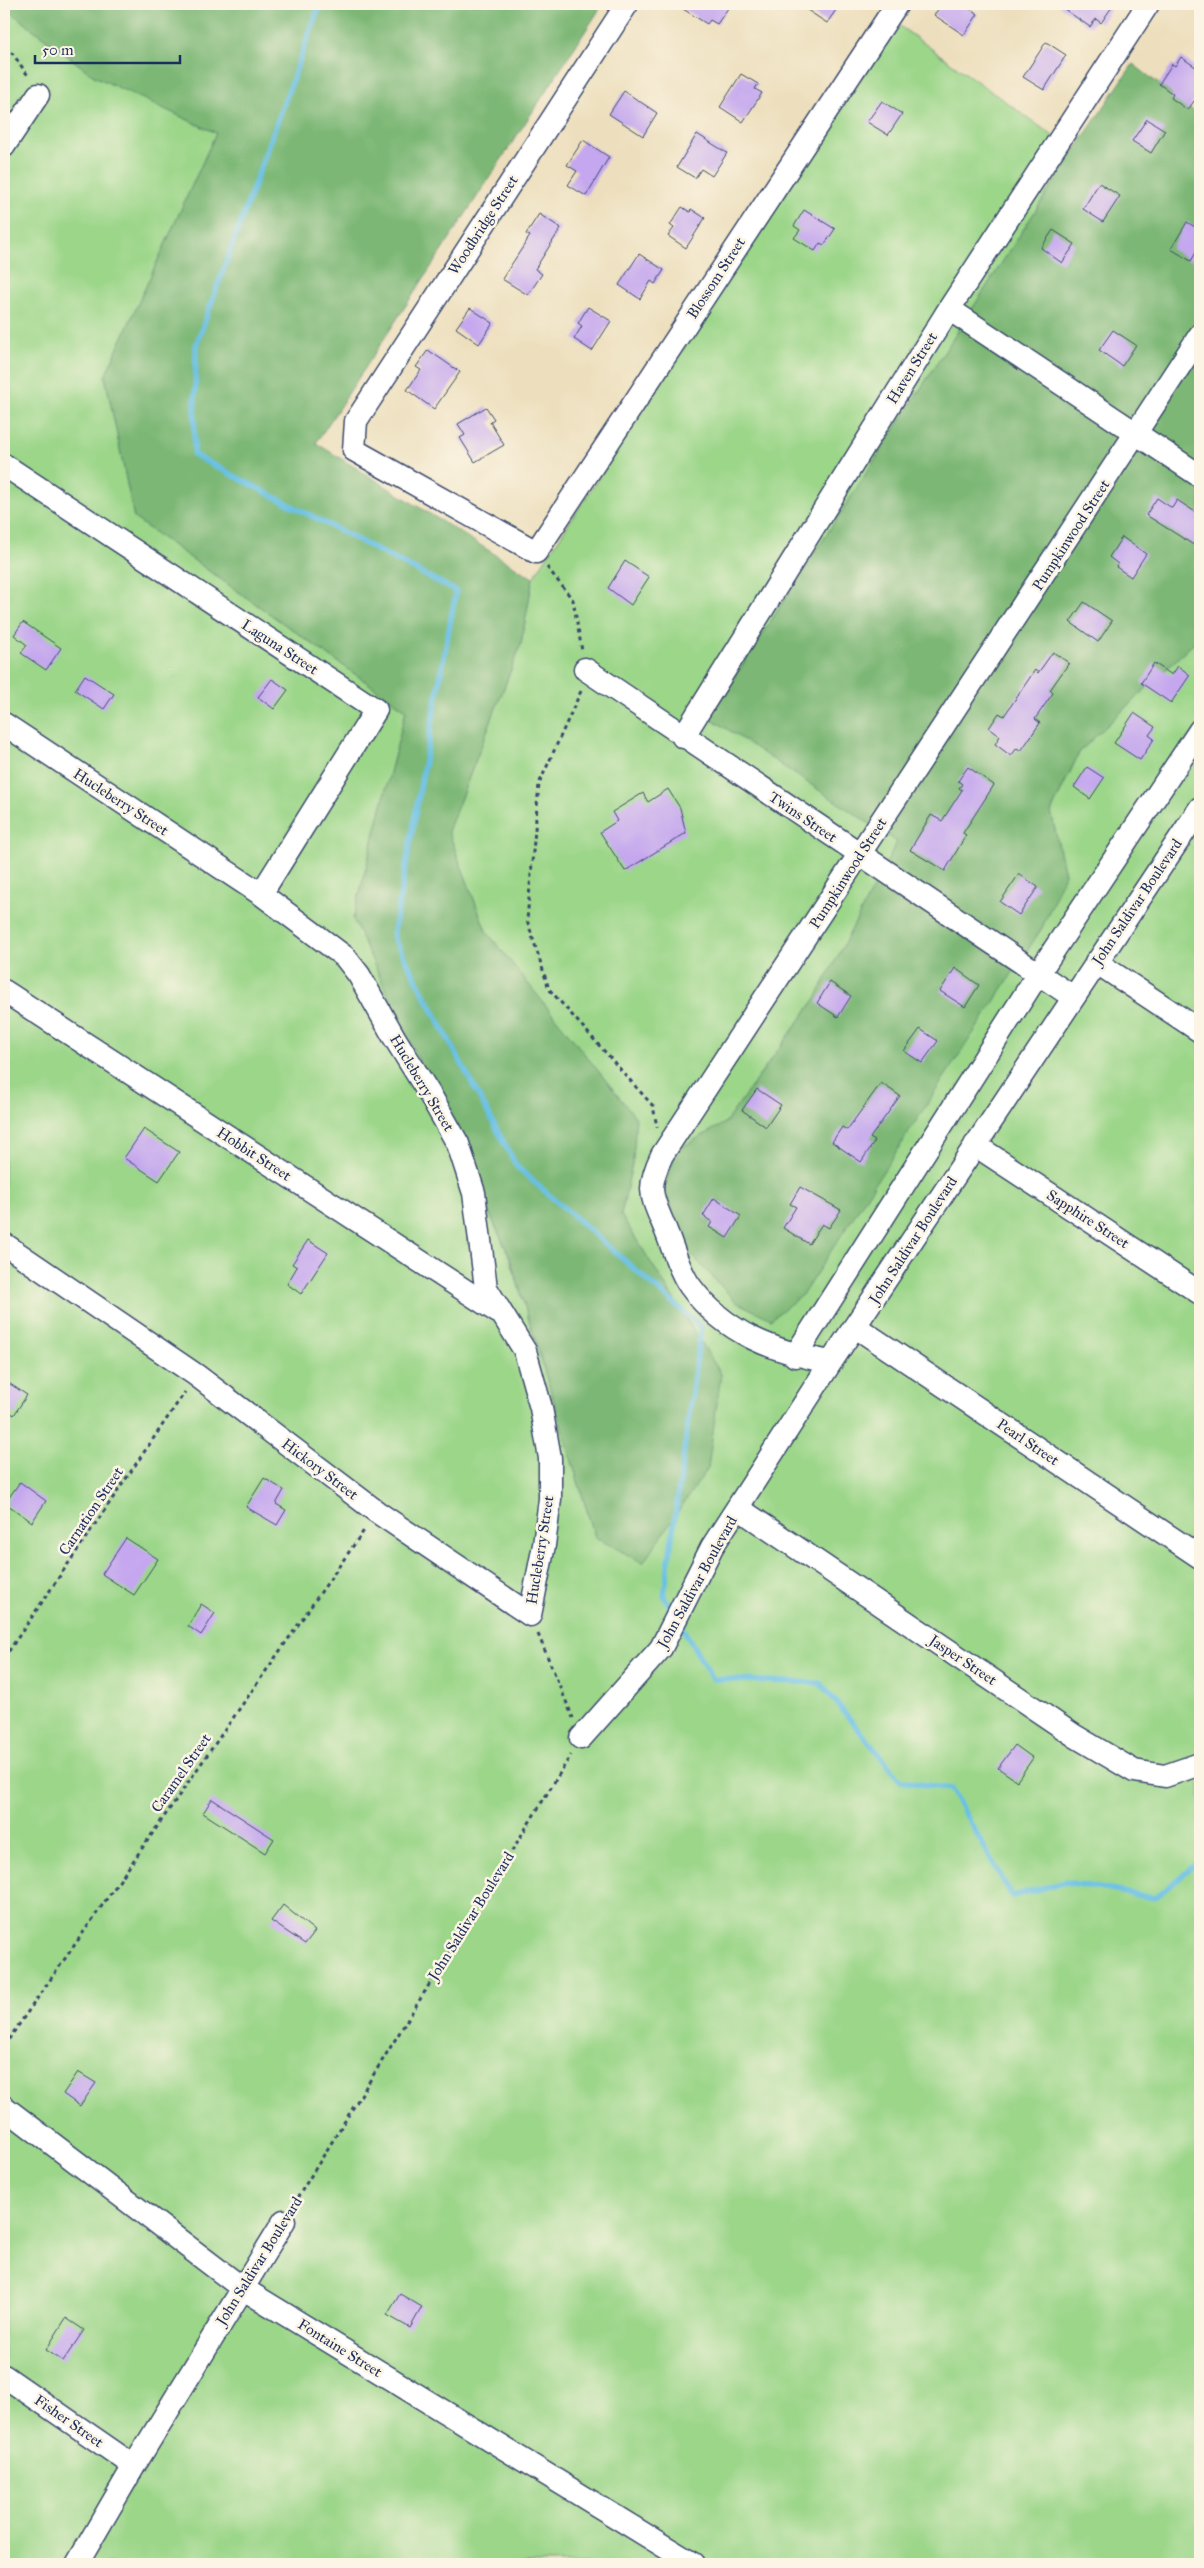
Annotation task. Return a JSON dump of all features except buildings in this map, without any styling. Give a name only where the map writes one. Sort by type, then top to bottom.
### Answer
[{"type":"street","name":"Woodbridge Street","points":[[536,552],[354,450],[356,421],[627,4]]},
{"type":"street","name":"Blossom Street","points":[[536,552],[897,4]]},
{"type":"street","name":"Haven Street","points":[[683,737],[949,309],[1148,4]]},
{"type":"street","points":[[4,146],[38,96]]},
{"type":"street","points":[[949,309],[1200,476]]},
{"type":"street","name":"Pumpkinwood Street","points":[[831,1362],[795,1356],[749,1339],[716,1314],[690,1286],[652,1195],[652,1177],[662,1155],[1137,434],[1200,335]]},
{"type":"street","name":"Laguna Street","points":[[4,465],[376,710],[261,894]]},
{"type":"street","name":"Twins Street","points":[[585,669],[683,737],[1072,997]]},
{"type":"street","name":"Hucleberry Street","points":[[4,724],[261,894],[345,957],[360,975],[394,1037],[458,1144],[474,1194],[486,1288],[525,1351],[542,1408],[550,1458],[550,1499],[544,1545],[530,1615]]},
{"type":"street","points":[[795,1356],[1038,974],[1200,730]]},
{"type":"street","name":"John Saldivar Boulevard","points":[[581,1738],[661,1648],[712,1547],[831,1362],[856,1327],[1072,997],[1200,808]]},
{"type":"street","points":[[1096,962],[1200,1031]]},
{"type":"street","name":"Hobbit Street","points":[[4,991],[505,1316]]},
{"type":"street","name":"Sapphire Street","points":[[975,1145],[1200,1293]]},
{"type":"street","name":"Hickory Street","points":[[7,1253],[196,1375],[377,1512],[530,1615]]},
{"type":"street","name":"Pearl Street","points":[[856,1327],[1200,1557]]},
{"type":"street","name":"Jasper Street","points":[[738,1508],[1075,1736],[1134,1771],[1165,1776],[1200,1764]]},
{"type":"street","name":"Fontaine Street","points":[[4,2107],[242,2288],[693,2564]]},
{"type":"street","name":"John Saldivar Boulevard","points":[[77,2564],[134,2466],[284,2221]]},
{"type":"street","name":"Fisher Street","points":[[4,2376],[134,2466]]},
{"type":"path","points":[[4,48],[13,54],[27,72],[38,96]]},
{"type":"path","points":[[536,552],[573,600],[586,678],[539,784],[527,920],[549,989],[653,1106],[662,1155]]},
{"type":"path","name":"Carnation Street","points":[[4,1658],[196,1375]]},
{"type":"path","name":"Caramel Street","points":[[4,2046],[377,1512]]},
{"type":"path","points":[[530,1615],[581,1738]]},
{"type":"path","name":"John Saldivar Boulevard","points":[[284,2221],[581,1738]]},
{"type":"green space","points":[[4,4],[603,4],[316,443],[533,578],[521,644],[448,831],[486,931],[636,1118],[633,1159],[621,1215],[721,1374],[708,1468],[643,1563],[595,1537],[510,1257],[353,919],[406,710],[134,518],[105,376],[216,133],[94,76],[4,7]]},
{"type":"green space","points":[[4,7],[94,76],[216,133],[105,376],[134,518],[406,710],[353,919],[510,1258],[595,1537],[721,1374],[621,1215],[633,1159],[635,1118],[486,931],[448,831],[521,644],[533,578],[897,24],[1074,151],[709,717],[898,842],[816,998],[725,1123],[677,1150],[664,1187],[1065,874],[1051,812],[1080,751],[1200,637],[1200,2564],[4,2564]]},
{"type":"green space","points":[[1133,64],[1200,116],[1200,637],[1080,751],[1051,812],[1065,874],[1042,928],[803,1294],[771,1319],[736,1302],[685,1248],[664,1187],[677,1150],[725,1123],[816,998],[897,842],[709,717],[1074,151]]},
{"type":"waterway","points":[[320,4],[196,345],[194,455],[456,591],[393,936],[517,1167],[701,1327],[664,1596],[673,1612]]},
{"type":"waterway","points":[[679,1622],[713,1679],[820,1683],[901,1781],[951,1789],[1012,1896],[1066,1882],[1155,1898],[1200,1860]]}]
